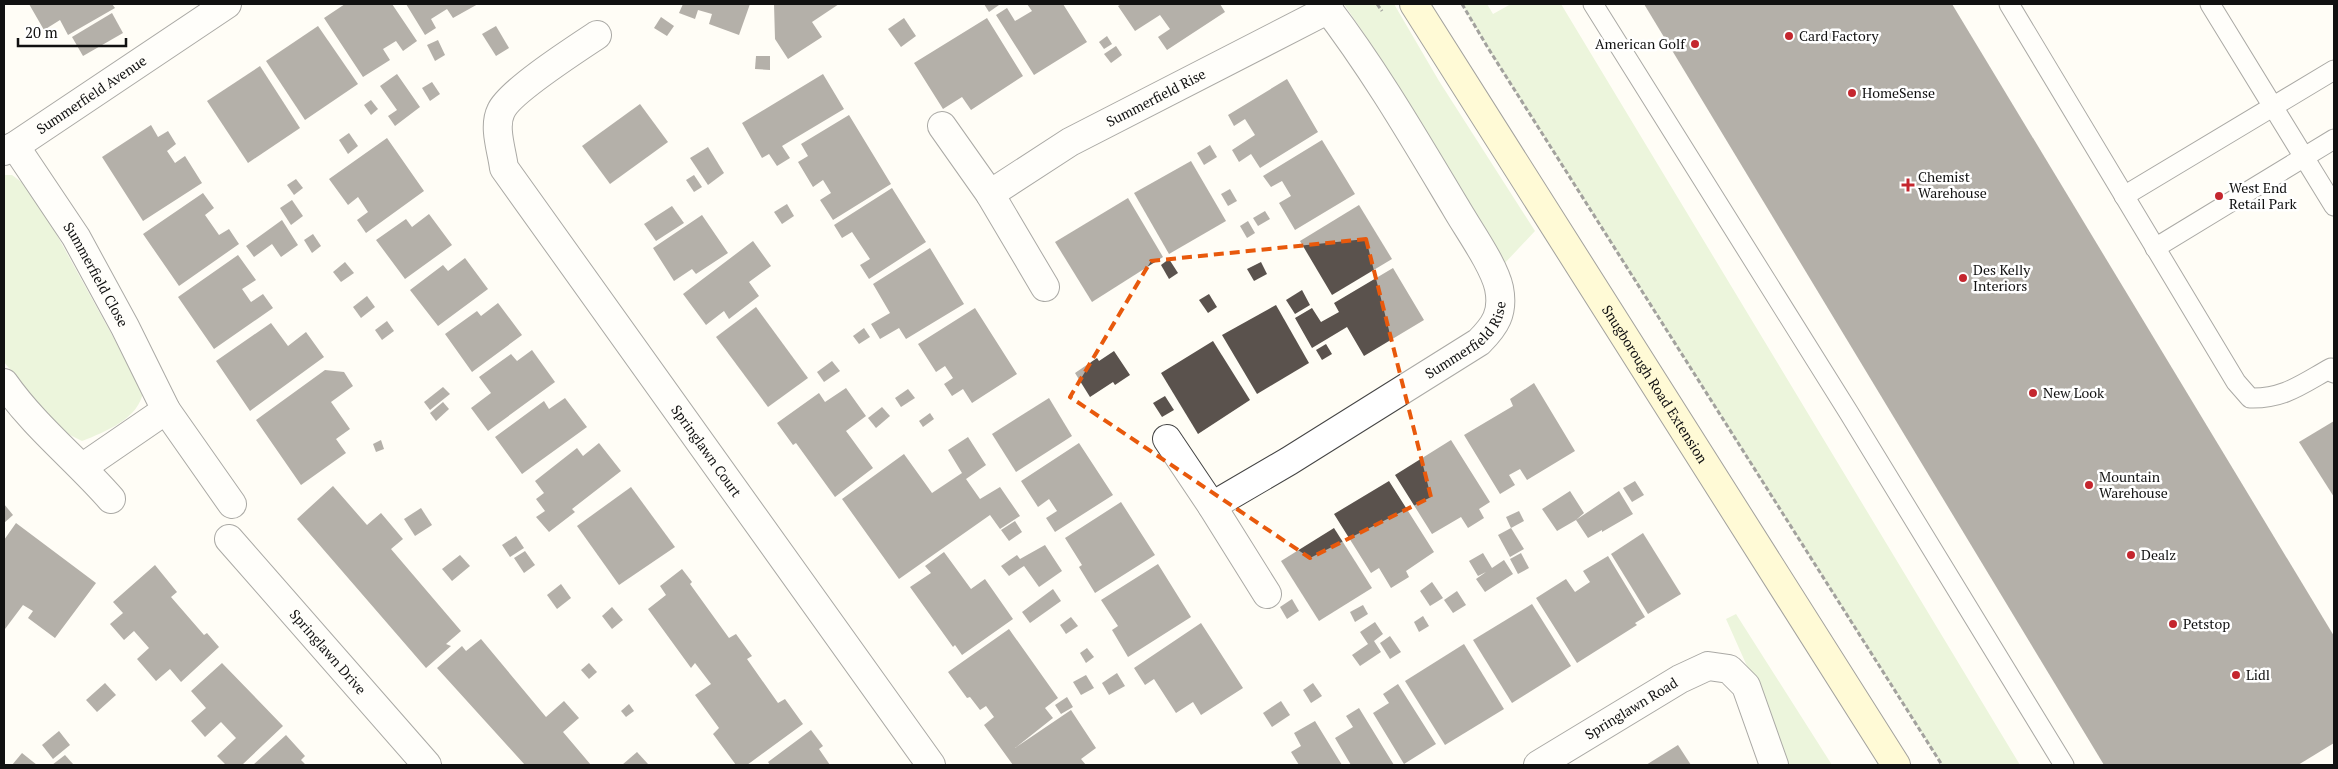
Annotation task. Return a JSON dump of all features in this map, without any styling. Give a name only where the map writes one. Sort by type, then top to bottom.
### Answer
[{"type":"main road","name":"Snugborough Road Extension","points":[[1414,4],[1896,765]]},
{"type":"street","name":"Summerfield Rise","points":[[990,194],[1070,142],[1326,7],[1388,94],[1475,241],[1498,287],[1498,312],[1495,325],[1479,342],[1289,461],[1212,506]]},
{"type":"street","name":"Summerfield Avenue","points":[[9,148],[213,8]]},
{"type":"street","name":"Springlawn Court","points":[[596,35],[514,94],[500,111],[498,130],[504,168],[931,765]]},
{"type":"street","points":[[942,126],[990,194],[1045,287]]},
{"type":"street","name":"Summerfield Close","points":[[9,148],[76,236],[125,327],[166,410],[232,504]]},
{"type":"street","points":[[4,383],[17,402],[48,437],[83,467],[111,499]]},
{"type":"street","points":[[83,467],[166,410]]},
{"type":"street","points":[[1167,439],[1267,594]]},
{"type":"street","name":"Springlawn Drive","points":[[229,539],[427,765]]},
{"type":"street","name":"Springlawn Road","points":[[1538,765],[1689,674],[1708,666],[1728,669],[1746,686],[1774,765]]},
{"type":"lane","points":[[1593,4],[1844,405],[2064,765]]},
{"type":"lane","points":[[2009,4],[2236,382],[2250,398],[2269,398],[2289,392],[2331,368],[2334,373]]},
{"type":"lane","points":[[2210,4],[2334,206]]},
{"type":"lane","points":[[2124,196],[2334,70]]},
{"type":"lane","points":[[2155,248],[2334,139]]},
{"type":"path","points":[[1462,4],[1942,765]]},
{"type":"highlighted area","points":[[1366,239],[1431,497],[1310,558],[1070,397],[1151,261]]},
{"type":"green space","points":[[1344,4],[1394,4],[1439,81],[1535,231],[1503,265],[1381,59]]},
{"type":"green space","points":[[1462,4],[1487,4],[1493,14],[1511,4],[1561,4],[2020,765],[1942,765]]},
{"type":"green space","points":[[4,175],[12,175],[32,190],[143,391],[135,409],[120,423],[82,441],[58,429],[4,362]]},
{"type":"green space","points":[[1736,614],[1832,765],[1785,765],[1759,693],[1726,619]]},
{"type":"building","points":[[29,4],[112,4],[115,8],[68,35],[60,20],[44,30]]},
{"type":"building","points":[[345,4],[392,4],[417,41],[403,51],[396,41],[383,49],[390,60],[363,77],[324,18]]},
{"type":"building","points":[[406,4],[478,4],[453,18],[447,9],[431,19],[436,28],[425,35]]},
{"type":"building","points":[[683,4],[750,4],[739,35],[709,24],[712,14],[698,10],[695,19],[679,13]]},
{"type":"building","points":[[774,4],[839,4],[812,22],[822,37],[788,59],[775,39]]},
{"type":"building","points":[[984,4],[998,4],[999,5],[989,12]]},
{"type":"building","points":[[1027,4],[1063,4],[1087,42],[1034,75],[996,15],[1007,8],[1015,21],[1032,11]]},
{"type":"building","points":[[1122,4],[1220,4],[1225,12],[1167,50],[1158,37],[1170,29],[1160,15],[1135,31],[1118,6]]},
{"type":"building","points":[[1644,4],[1952,4],[2334,636],[2334,743],[2298,765],[2104,765]]},
{"type":"building","points":[[112,13],[123,33],[83,56],[72,37]]},
{"type":"building","points":[[661,17],[674,26],[667,36],[654,28]]},
{"type":"building","points":[[904,18],[916,36],[901,47],[888,29]]},
{"type":"building","points":[[987,18],[1023,76],[971,110],[962,97],[943,109],[914,63]]},
{"type":"building","points":[[318,26],[358,84],[305,120],[266,61]]},
{"type":"building","points":[[496,26],[509,48],[496,56],[482,34]]},
{"type":"building","points":[[1107,36],[1112,44],[1104,49],[1099,42]]},
{"type":"building","points":[[438,40],[445,55],[435,61],[427,45]]},
{"type":"building","points":[[1116,46],[1122,55],[1111,63],[1104,54]]},
{"type":"building","points":[[756,56],[770,56],[770,70],[755,69]]},
{"type":"building","points":[[260,66],[300,128],[248,163],[207,101]]},
{"type":"building","points":[[397,74],[420,107],[395,126],[388,116],[397,110],[380,86]]},
{"type":"building","points":[[823,74],[844,109],[782,146],[790,158],[777,166],[769,154],[762,158],[742,123]]},
{"type":"building","points":[[1287,79],[1318,132],[1260,168],[1251,154],[1239,162],[1232,150],[1255,135],[1245,119],[1234,126],[1228,115]]},
{"type":"building","points":[[432,82],[440,94],[430,101],[422,88]]},
{"type":"building","points":[[371,100],[378,109],[371,115],[364,105]]},
{"type":"building","points":[[640,104],[668,142],[610,184],[582,146]]},
{"type":"building","points":[[849,115],[891,184],[833,220],[820,200],[831,193],[823,180],[813,187],[798,162],[808,156],[801,144]]},
{"type":"building","points":[[151,125],[158,137],[168,131],[176,144],[167,151],[175,163],[185,156],[202,183],[143,221],[102,157]]},
{"type":"building","points":[[349,133],[358,146],[348,154],[339,140]]},
{"type":"building","points":[[387,138],[424,191],[366,233],[357,220],[368,212],[358,197],[348,205],[329,179]]},
{"type":"building","points":[[1322,140],[1355,194],[1295,230],[1279,203],[1291,196],[1282,181],[1271,187],[1263,176]]},
{"type":"building","points":[[1210,145],[1217,157],[1204,165],[1197,153]]},
{"type":"building","points":[[708,147],[724,173],[708,185],[690,158]]},
{"type":"building","points":[[1191,161],[1226,221],[1169,254],[1134,193]]},
{"type":"building","points":[[694,175],[702,187],[694,192],[686,180]]},
{"type":"building","points":[[296,179],[303,188],[294,195],[287,185]]},
{"type":"building","points":[[892,188],[926,242],[869,279],[860,265],[870,259],[852,232],[842,238],[834,225]]},
{"type":"building","points":[[1230,189],[1237,201],[1228,206],[1221,194]]},
{"type":"building","points":[[203,193],[214,208],[205,215],[219,235],[229,229],[239,244],[179,286],[143,234]]},
{"type":"building","points":[[1128,198],[1163,257],[1092,302],[1055,242]]},
{"type":"building","points":[[292,200],[303,216],[291,225],[280,208]]},
{"type":"building","points":[[787,204],[794,216],[782,224],[774,212]]},
{"type":"building","points":[[1359,205],[1392,259],[1332,295],[1300,241]]},
{"type":"building","points":[[672,206],[684,223],[656,241],[644,224]]},
{"type":"building","points":[[1265,211],[1270,219],[1258,226],[1253,218]]},
{"type":"building","points":[[429,214],[452,245],[405,279],[376,240],[406,219],[412,227]]},
{"type":"building","points":[[702,215],[728,253],[696,274],[692,269],[674,281],[653,248]]},
{"type":"building","points":[[282,220],[298,245],[281,257],[272,244],[254,257],[246,246]]},
{"type":"building","points":[[1248,221],[1255,233],[1247,238],[1240,226]]},
{"type":"building","points":[[313,234],[321,246],[312,253],[304,240]]},
{"type":"building","points":[[753,241],[771,266],[749,282],[759,296],[729,319],[724,311],[706,325],[683,294]]},
{"type":"building","points":[[930,248],[964,304],[906,339],[899,328],[880,339],[871,324],[890,313],[873,284]]},
{"type":"building","points":[[238,255],[256,280],[242,289],[251,302],[263,294],[273,308],[214,349],[178,297]]},
{"type":"building","points":[[465,258],[488,289],[438,326],[410,290],[443,265],[448,271]]},
{"type":"building","points":[[1169,259],[1178,273],[1169,279],[1161,265]]},
{"type":"building","points":[[345,262],[354,273],[341,282],[333,272]]},
{"type":"building","points":[[1261,262],[1267,274],[1254,281],[1247,269]]},
{"type":"building","points":[[1393,268],[1424,320],[1364,356],[1347,327],[1312,348],[1295,318],[1312,308],[1321,322],[1339,312],[1334,303]]},
{"type":"building","points":[[1302,290],[1310,305],[1295,314],[1286,300]]},
{"type":"building","points":[[1209,294],[1217,307],[1208,313],[1199,300]]},
{"type":"building","points":[[367,296],[375,307],[361,318],[353,307]]},
{"type":"building","points":[[498,303],[522,335],[472,372],[445,334],[477,311],[481,316]]},
{"type":"building","points":[[1276,305],[1309,363],[1257,394],[1222,335]]},
{"type":"building","points":[[756,307],[808,378],[768,407],[716,337]]},
{"type":"building","points":[[975,308],[1017,374],[972,403],[963,389],[952,396],[944,384],[953,378],[945,366],[936,372],[918,344]]},
{"type":"building","points":[[387,321],[394,331],[382,340],[375,330]]},
{"type":"building","points":[[271,323],[288,346],[306,332],[324,357],[250,411],[216,361]]},
{"type":"building","points":[[864,328],[870,337],[859,344],[853,336]]},
{"type":"building","points":[[1213,341],[1250,400],[1198,434],[1161,373]]},
{"type":"building","points":[[1326,344],[1332,354],[1322,360],[1316,350]]},
{"type":"building","points":[[532,350],[555,382],[488,431],[471,408],[491,393],[479,377],[511,354],[517,361]]},
{"type":"building","points":[[1114,351],[1130,375],[1115,385],[1113,382],[1090,397],[1075,373],[1097,358],[1099,361]]},
{"type":"building","points":[[832,361],[840,371],[824,382],[817,372]]},
{"type":"building","points":[[325,370],[344,372],[353,386],[331,402],[350,429],[336,439],[346,453],[301,485],[256,420]]},
{"type":"building","points":[[1534,383],[1575,451],[1527,480],[1520,469],[1509,475],[1515,485],[1500,494],[1464,435],[1513,406],[1510,399]]},
{"type":"building","points":[[443,387],[450,394],[430,410],[424,402]]},
{"type":"building","points":[[846,388],[866,416],[846,431],[873,468],[835,497],[796,443],[793,445],[777,423],[819,393],[825,402]]},
{"type":"building","points":[[908,389],[915,398],[901,407],[895,398]]},
{"type":"building","points":[[1165,396],[1174,410],[1162,417],[1153,403]]},
{"type":"building","points":[[565,398],[587,427],[522,474],[495,437],[544,401],[549,409]]},
{"type":"building","points":[[1049,398],[1072,436],[1016,472],[992,434]]},
{"type":"building","points":[[443,402],[449,409],[436,421],[430,413]]},
{"type":"building","points":[[882,407],[890,416],[876,428],[868,418]]},
{"type":"building","points":[[930,413],[934,419],[923,427],[919,421]]},
{"type":"building","points":[[2334,421],[2334,497],[2299,442]]},
{"type":"building","points":[[968,437],[986,465],[966,479],[980,499],[1000,487],[1020,516],[1000,529],[990,515],[899,579],[842,499],[904,454],[932,493],[962,473],[948,450]]},
{"type":"building","points":[[381,440],[384,449],[376,452],[373,444]]},
{"type":"building","points":[[1451,440],[1490,502],[1479,509],[1484,518],[1468,528],[1461,517],[1432,534],[1395,475]]},
{"type":"building","points":[[599,443],[621,471],[572,509],[575,512],[549,532],[536,517],[545,511],[536,499],[544,493],[535,481],[577,448],[583,456]]},
{"type":"building","points":[[1079,443],[1113,495],[1055,532],[1046,518],[1057,511],[1049,499],[1038,507],[1021,481]]},
{"type":"building","points":[[1389,481],[1434,552],[1406,571],[1409,577],[1391,588],[1379,568],[1371,573],[1334,514]]},
{"type":"building","points":[[1635,481],[1644,495],[1632,502],[1623,488]]},
{"type":"building","points":[[333,486],[367,525],[381,513],[403,539],[391,549],[461,631],[446,644],[451,646],[426,668],[297,519]]},
{"type":"building","points":[[631,487],[675,547],[619,585],[577,526]]},
{"type":"building","points":[[1570,491],[1584,513],[1557,531],[1542,509]]},
{"type":"building","points":[[1619,491],[1633,514],[1588,538],[1576,520]]},
{"type":"building","points":[[1121,502],[1155,555],[1095,593],[1079,567],[1082,565],[1065,538]]},
{"type":"building","points":[[4,504],[13,515],[4,523]]},
{"type":"building","points":[[421,508],[432,525],[415,536],[404,519]]},
{"type":"building","points":[[1519,511],[1524,521],[1511,528],[1506,517]]},
{"type":"building","points":[[1015,521],[1022,532],[1009,541],[1001,530]]},
{"type":"building","points":[[16,523],[96,583],[55,638],[28,618],[33,611],[23,605],[4,628],[4,540]]},
{"type":"building","points":[[1334,528],[1372,588],[1319,621],[1281,561]]},
{"type":"building","points":[[1511,528],[1524,549],[1510,557],[1498,535]]},
{"type":"building","points":[[1643,533],[1681,594],[1648,614],[1611,554]]},
{"type":"building","points":[[516,536],[524,548],[510,557],[502,545]]},
{"type":"building","points":[[1045,545],[1062,571],[1039,587],[1024,566],[1009,576],[1001,566],[1017,555],[1020,559]]},
{"type":"building","points":[[525,551],[535,565],[524,573],[514,558]]},
{"type":"building","points":[[944,552],[971,589],[985,579],[1013,619],[962,655],[955,645],[953,647],[910,587],[931,573],[925,566]]},
{"type":"building","points":[[1483,553],[1492,568],[1504,560],[1513,574],[1485,592],[1476,579],[1486,572],[1478,576],[1469,561]]},
{"type":"building","points":[[1521,553],[1529,568],[1518,574],[1510,559]]},
{"type":"building","points":[[460,555],[470,566],[452,581],[442,569]]},
{"type":"building","points":[[1608,556],[1645,617],[1635,623],[1637,625],[1577,663],[1536,598],[1566,579],[1575,592],[1590,582],[1583,571]]},
{"type":"building","points":[[1158,564],[1191,617],[1128,657],[1112,630],[1118,626],[1101,600]]},
{"type":"building","points":[[155,565],[177,592],[171,597],[204,635],[207,633],[219,647],[181,682],[170,669],[156,681],[137,659],[149,648],[134,631],[124,640],[110,624],[123,613],[113,602]]},
{"type":"building","points":[[682,569],[692,582],[690,584],[729,638],[736,634],[752,656],[747,659],[778,703],[785,699],[803,724],[747,765],[736,765],[713,734],[719,728],[695,695],[711,684],[695,663],[691,668],[648,609],[666,595],[660,586]]},
{"type":"building","points":[[1432,582],[1443,598],[1430,606],[1420,591]]},
{"type":"building","points":[[561,584],[571,598],[557,609],[547,595]]},
{"type":"building","points":[[1053,589],[1061,601],[1030,623],[1022,612]]},
{"type":"building","points":[[1457,591],[1466,605],[1453,613],[1444,600]]},
{"type":"building","points":[[1292,599],[1299,611],[1287,619],[1280,607]]},
{"type":"building","points":[[1532,604],[1571,666],[1512,703],[1473,640]]},
{"type":"building","points":[[1363,605],[1368,614],[1355,622],[1350,612]]},
{"type":"building","points":[[612,607],[623,620],[612,629],[602,616]]},
{"type":"building","points":[[1423,616],[1429,626],[1419,632],[1414,622]]},
{"type":"building","points":[[1071,617],[1078,626],[1066,634],[1060,625]]},
{"type":"building","points":[[1375,622],[1383,634],[1374,641],[1381,652],[1360,666],[1352,655],[1368,644],[1360,632]]},
{"type":"building","points":[[1201,623],[1243,688],[1201,715],[1193,702],[1176,713],[1154,679],[1145,685],[1134,668]]},
{"type":"building","points":[[1009,629],[1058,698],[1045,708],[1053,718],[1015,748],[1071,710],[1096,748],[1081,759],[1086,765],[1013,765],[984,725],[994,717],[986,706],[980,710],[970,697],[967,698],[948,672]]},
{"type":"building","points":[[1390,636],[1401,652],[1390,659],[1380,643]]},
{"type":"building","points":[[481,639],[546,717],[564,701],[579,718],[563,732],[591,765],[525,765],[437,668],[462,646],[466,651]]},
{"type":"building","points":[[1464,644],[1504,709],[1445,745],[1405,681]]},
{"type":"building","points":[[1087,648],[1094,657],[1086,663],[1080,653]]},
{"type":"building","points":[[222,663],[283,726],[242,765],[226,765],[217,756],[236,738],[221,722],[205,737],[191,721],[206,708],[191,691]]},
{"type":"building","points":[[589,663],[597,672],[589,679],[581,670]]},
{"type":"building","points":[[1117,673],[1125,686],[1109,695],[1102,683]]},
{"type":"building","points":[[1086,675],[1094,688],[1081,695],[1073,682]]},
{"type":"building","points":[[105,683],[116,695],[97,712],[86,700]]},
{"type":"building","points":[[1313,683],[1322,696],[1311,703],[1303,690]]},
{"type":"building","points":[[1398,684],[1436,744],[1404,764],[1373,713],[1389,703],[1383,694]]},
{"type":"building","points":[[1067,697],[1073,707],[1061,714],[1055,705]]},
{"type":"building","points":[[1281,701],[1290,715],[1272,727],[1263,713]]},
{"type":"building","points":[[629,704],[634,711],[626,717],[621,711]]},
{"type":"building","points":[[1359,708],[1394,765],[1351,765],[1335,738],[1353,727],[1346,716]]},
{"type":"building","points":[[1315,721],[1342,765],[1299,765],[1291,752],[1301,746],[1294,733]]},
{"type":"building","points":[[811,730],[823,746],[819,749],[830,765],[770,765],[768,762]]},
{"type":"building","points":[[59,731],[70,745],[53,759],[42,745]]},
{"type":"building","points":[[286,735],[305,756],[301,760],[306,765],[253,765]]},
{"type":"building","points":[[1678,745],[1691,765],[1646,765]]},
{"type":"building","points":[[637,752],[648,764],[622,765]]},
{"type":"building","points":[[22,753],[37,765],[12,765]]},
{"type":"building","points":[[65,755],[73,764],[52,765]]},
{"type":"place","name":"Card Factory","points":[[1789,36]]},
{"type":"place","name":"American Golf","points":[[1695,44]]},
{"type":"place","name":"HomeSense","points":[[1852,93]]},
{"type":"place","name":"Chemist Warehouse","points":[[1908,185]]},
{"type":"place","name":"West End Retail Park","points":[[2219,196]]},
{"type":"place","name":"Des Kelly Interiors","points":[[1963,278]]},
{"type":"place","name":"New Look","points":[[2033,393]]},
{"type":"place","name":"Mountain Warehouse","points":[[2089,485]]},
{"type":"place","name":"Dealz","points":[[2131,555]]},
{"type":"place","name":"Petstop","points":[[2173,624]]},
{"type":"place","name":"Lidl","points":[[2236,675]]}]
